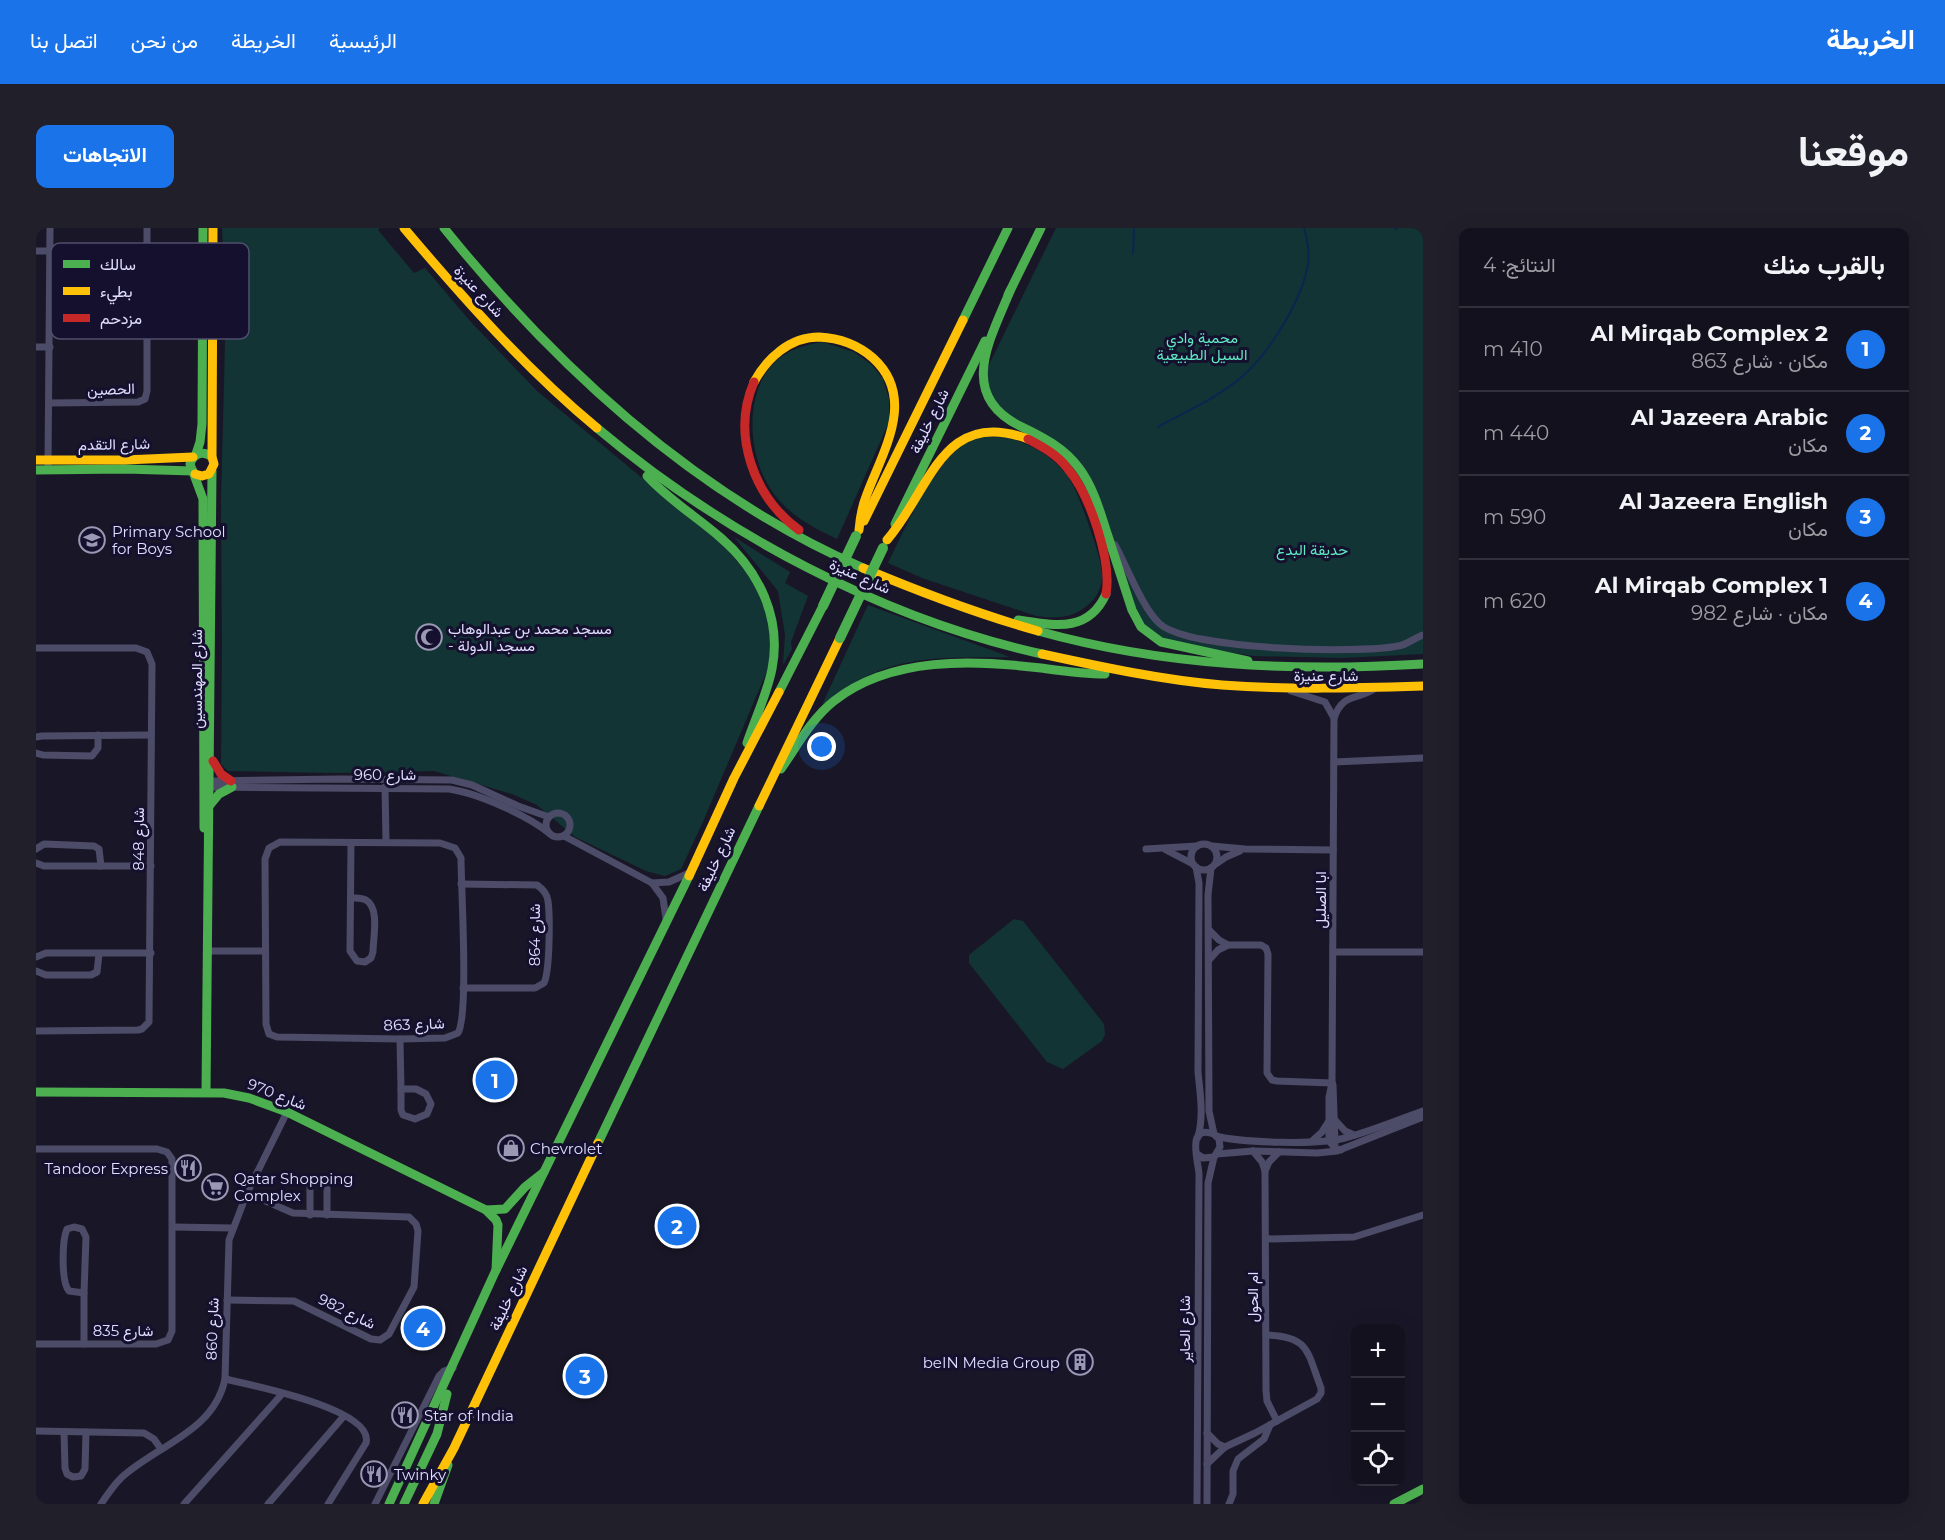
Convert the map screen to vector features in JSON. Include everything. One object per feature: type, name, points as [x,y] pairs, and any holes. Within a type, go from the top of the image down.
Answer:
[{"type":"main road","points":[[203,228],[203,243]]},
{"type":"main road","points":[[213,228],[213,243]]},
{"type":"main road","name":"شارع عنيزة","points":[[404,228],[512,348],[585,417],[634,459],[686,496],[752,538],[848,589],[914,616],[975,637],[1045,656],[1121,672],[1191,683],[1289,690],[1423,686]]},
{"type":"main road","name":"شارع عنيزة","points":[[444,228],[530,328],[603,397],[663,448],[744,504],[826,550],[883,576],[981,614],[1040,632],[1122,650],[1209,663],[1265,667],[1342,669],[1423,664]]},
{"type":"main road","name":"شارع خليفة","points":[[389,1504],[496,1270],[666,925],[734,778],[823,606],[1008,228]]},
{"type":"main road","name":"شارع خليفة","points":[[423,1504],[454,1448],[764,794],[1041,228]]},
{"type":"main road","points":[[1010,291],[984,361],[983,375],[987,395],[994,408],[1004,418],[1045,438],[1077,464],[1094,493],[1134,616],[1150,636],[1175,646],[1248,660],[1265,667]]},
{"type":"main road","points":[[826,550],[785,519],[766,498],[754,475],[746,440],[748,399],[755,379],[774,354],[796,341],[834,338],[855,344],[869,352],[881,364],[892,388],[895,415],[891,434],[862,509],[858,533]]},
{"type":"main road","points":[[202,339],[202,424],[200,441],[190,464],[194,472],[202,476],[212,471],[214,464],[212,457],[213,339]]},
{"type":"main road","points":[[885,544],[906,518],[942,458],[968,435],[983,431],[1006,433],[1027,439],[1051,453],[1076,478],[1089,505],[1107,562],[1108,591],[1092,614],[1073,624],[1051,624],[981,614]]},
{"type":"main road","points":[[194,456],[203,452],[212,457]]},
{"type":"main road","name":"شارع التقدم","points":[[36,470],[48,465],[194,456]]},
{"type":"main road","points":[[634,459],[660,489],[740,557],[759,583],[769,603],[775,639],[772,670],[734,778]]},
{"type":"main road","name":"شارع التقدم","points":[[36,460],[48,465],[194,472]]},
{"type":"main road","name":"شارع المهندسين","points":[[207,887],[209,882],[210,805],[208,785],[211,753],[212,471]]},
{"type":"main road","name":"شارع المهندسين","points":[[194,472],[204,506],[208,785],[205,879],[207,887],[206,1092]]},
{"type":"main road","points":[[764,794],[825,710],[851,689],[877,678],[913,668],[961,664],[1020,666],[1087,674],[1121,672]]},
{"type":"main road","points":[[210,805],[231,784],[217,770],[211,753]]},
{"type":"main road","name":"شارع 970","points":[[36,1092],[237,1094],[287,1112],[486,1209]]},
{"type":"main road","points":[[486,1209],[505,1209],[525,1187],[544,1172]]},
{"type":"main road","points":[[498,1234],[513,1201]]},
{"type":"main road","points":[[486,1209],[496,1220],[498,1234],[496,1270]]},
{"type":"main road","points":[[404,1504],[437,1434],[453,1368]]},
{"type":"main road","points":[[434,1504],[454,1448]]},
{"type":"main road","points":[[1396,1504],[1423,1489]]},
{"type":"street","points":[[48,465],[50,228]]},
{"type":"street","points":[[36,251],[50,251]]},
{"type":"street","name":"الحصين","points":[[49,403],[138,402],[144,399],[147,391],[147,339]]},
{"type":"street","points":[[36,347],[50,347]]},
{"type":"street","name":"شارع عنيزة","points":[[1106,531],[1151,614],[1161,625],[1176,633],[1254,646],[1320,650],[1396,646],[1423,635]]},
{"type":"street","name":"شارع 848","points":[[36,648],[136,648],[147,652],[152,664],[149,1022],[142,1029],[36,1030]]},
{"type":"street","points":[[1334,718],[1345,700],[1364,695],[1374,689]]},
{"type":"street","points":[[1289,690],[1325,702],[1334,718]]},
{"type":"street","name":"ابا الصليل","points":[[1331,1145],[1332,1121],[1329,1097],[1332,1083],[1334,718]]},
{"type":"street","points":[[36,753],[92,756],[98,748],[98,735]]},
{"type":"street","points":[[36,737],[151,735]]},
{"type":"street","points":[[1334,762],[1423,758]]},
{"type":"street","name":"شارع 960","points":[[208,785],[339,779],[452,780],[472,785],[549,817]]},
{"type":"street","name":"شارع 960","points":[[231,784],[442,788],[469,793],[534,823],[549,833]]},
{"type":"street","points":[[386,787],[386,842]]},
{"type":"street","points":[[564,836],[570,827],[566,816],[556,813],[549,817],[546,825],[549,833],[556,837],[564,836],[652,883],[663,898],[667,916],[666,925]]},
{"type":"street","name":"شارع 863","points":[[280,842],[386,842],[440,843],[452,845],[459,852],[463,988],[460,1028],[454,1036],[445,1038],[272,1036],[266,1024],[265,859],[269,848],[280,842]]},
{"type":"street","points":[[351,843],[350,951],[357,961],[365,962],[371,958],[373,952],[374,914],[365,900],[351,898]]},
{"type":"street","points":[[36,849],[44,844],[90,845],[99,849],[101,866]]},
{"type":"street","points":[[1146,849],[1204,844],[1245,849],[1333,850]]},
{"type":"street","points":[[1197,846],[1191,854],[1199,883],[1198,1072],[1201,1125],[1194,1146],[1197,1154],[1203,1158],[1253,1151],[1280,1151],[1331,1145],[1423,1111]]},
{"type":"street","points":[[1212,846],[1217,853],[1208,895],[1209,1111],[1220,1147],[1216,1155]]},
{"type":"street","points":[[1163,849],[1203,870],[1245,849]]},
{"type":"street","points":[[36,862],[44,866],[151,866]]},
{"type":"street","points":[[652,883],[677,879],[692,871]]},
{"type":"street","name":"شارع 864","points":[[461,884],[537,885],[543,889],[548,902],[548,971],[544,983],[535,987],[463,988]]},
{"type":"street","points":[[1208,929],[1215,937],[1228,945]]},
{"type":"street","points":[[1208,961],[1218,950],[1228,945],[1261,945],[1266,948],[1269,954],[1266,1068],[1269,1077],[1277,1082],[1332,1083]]},
{"type":"street","points":[[207,951],[265,951]]},
{"type":"street","points":[[1333,952],[1423,952]]},
{"type":"street","points":[[36,957],[46,953],[151,953]]},
{"type":"street","points":[[36,971],[46,975],[91,975],[97,972],[99,967],[99,954]]},
{"type":"street","points":[[400,1039],[400,1089],[400,1110],[403,1115],[415,1119],[427,1114],[430,1104],[426,1094],[416,1089],[400,1089]]},
{"type":"street","name":"شارع 860","points":[[101,1504],[119,1480],[193,1429],[204,1420],[219,1399],[225,1379],[227,1252],[232,1228],[287,1112]]},
{"type":"street","points":[[1198,1137],[1206,1132],[1244,1141],[1312,1141],[1331,1145],[1341,1150],[1366,1138],[1423,1118]]},
{"type":"street","points":[[1312,1141],[1332,1121],[1354,1135]]},
{"type":"street","name":"شارع 835","points":[[36,1149],[157,1149],[167,1152],[172,1159],[173,1227],[172,1324],[171,1336],[168,1340],[156,1344],[36,1344]]},
{"type":"street","points":[[1253,1151],[1262,1162],[1265,1171]]},
{"type":"street","points":[[1265,1171],[1272,1158],[1280,1151]]},
{"type":"street","name":"شارع الحاير","points":[[1197,1154],[1199,1185],[1197,1504]]},
{"type":"street","name":"شارع الحاير","points":[[1207,1504],[1208,1183],[1216,1155]]},
{"type":"street","name":"ام الحول","points":[[1265,1171],[1266,1396],[1274,1423]]},
{"type":"street","points":[[310,1215],[310,1185],[315,1179],[320,1179],[327,1184],[327,1215]]},
{"type":"street","name":"شارع 982","points":[[227,1300],[294,1301],[371,1339],[380,1340],[387,1336],[414,1287],[418,1231],[416,1224],[409,1217],[293,1213],[247,1193]]},
{"type":"street","points":[[1266,1239],[1354,1237],[1423,1215]]},
{"type":"street","points":[[84,1293],[69,1291],[65,1286],[64,1238],[67,1229],[71,1227],[82,1229],[86,1237],[84,1344]]},
{"type":"street","points":[[173,1227],[232,1228]]},
{"type":"street","points":[[1207,1464],[1225,1447],[1317,1400],[1321,1393],[1305,1349],[1300,1342],[1290,1337],[1266,1335]]},
{"type":"street","name":"شارع خليفة","points":[[375,1504],[439,1376],[444,1371],[453,1368]]},
{"type":"street","points":[[225,1379],[313,1401],[363,1428],[367,1437],[366,1443],[328,1504]]},
{"type":"street","points":[[184,1504],[282,1394]]},
{"type":"street","points":[[268,1504],[344,1416]]},
{"type":"street","points":[[1228,1504],[1233,1494],[1233,1471],[1238,1459],[1264,1438],[1274,1423]]},
{"type":"street","points":[[36,1431],[144,1432],[154,1439],[161,1449]]},
{"type":"street","points":[[64,1432],[65,1468],[67,1474],[73,1477],[81,1476],[85,1469],[86,1432]]},
{"type":"street","points":[[1207,1433],[1218,1444],[1225,1447]]},
{"type":"green space","points":[[222,228],[380,228],[378,230],[414,273],[425,268],[470,321],[537,391],[722,544],[753,580],[769,621],[770,664],[681,869],[665,876],[646,871],[575,837],[537,805],[512,794],[434,771],[333,773],[228,771],[221,764],[221,501],[225,339],[249,339],[249,243],[223,243]]},
{"type":"green space","points":[[1056,228],[1423,228],[1423,654],[1342,658],[1254,656],[1170,643],[1153,633],[1141,622],[1101,503],[1027,426],[993,404],[985,373]]},
{"type":"green space","points":[[822,342],[854,352],[872,365],[883,379],[889,399],[889,422],[837,539],[802,520],[774,494],[765,480],[759,463],[752,427],[758,390],[765,375],[776,361],[786,353],[798,348]]},
{"type":"green space","points":[[1004,437],[1022,442],[1046,455],[1070,479],[1080,502],[1100,560],[1102,577],[1098,594],[1075,614],[1060,617],[1036,616],[922,578],[888,563],[924,492],[949,457],[962,445],[976,438]]},
{"type":"green space","points":[[734,537],[790,572],[785,583],[808,596],[791,642],[792,649],[783,665],[785,635],[778,591]]},
{"type":"green space","points":[[868,605],[1010,657],[949,658],[904,663],[863,678],[822,705]]},
{"type":"green space","points":[[1014,919],[1023,921],[1104,1024],[1105,1035],[1102,1041],[1063,1069],[1047,1062],[969,963],[969,955]]},
{"type":"waterway","points":[[1133,254],[1134,228]]},
{"type":"waterway","points":[[1158,427],[1224,390],[1244,375],[1265,352],[1284,324],[1305,278],[1309,255],[1304,228]]},
{"type":"traffic: fast","points":[[203,228],[203,243]]},
{"type":"traffic: fast","points":[[444,228],[534,330],[633,424],[687,466],[743,504],[801,538],[863,568]]},
{"type":"traffic: fast","points":[[963,320],[1008,228]]},
{"type":"traffic: fast","points":[[1008,295],[1041,228]]},
{"type":"traffic: fast","points":[[1010,291],[994,328],[984,365],[984,383],[989,399],[1001,413],[1060,449],[1084,476],[1093,492],[1132,610],[1141,627],[1161,642],[1248,661]]},
{"type":"traffic: fast","points":[[196,454],[202,424],[202,339]]},
{"type":"traffic: fast","points":[[895,524],[985,341]]},
{"type":"traffic: fast","points":[[597,428],[697,503],[807,567],[864,595],[923,619],[982,639],[1042,654]]},
{"type":"traffic: fast","points":[[204,828],[203,499],[190,464],[199,454],[212,457]]},
{"type":"traffic: fast","points":[[36,470],[193,471]]},
{"type":"traffic: fast","points":[[206,1092],[212,471]]},
{"type":"traffic: fast","points":[[647,476],[664,493],[735,551],[746,565],[764,597],[774,632],[772,669],[747,743]]},
{"type":"traffic: fast","points":[[823,606],[856,536]]},
{"type":"traffic: fast","points":[[840,638],[883,548]]},
{"type":"traffic: fast","points":[[1018,620],[1056,625],[1079,621],[1090,616],[1106,594]]},
{"type":"traffic: fast","points":[[779,692],[823,606]]},
{"type":"traffic: fast","points":[[1038,631],[1133,652],[1229,664],[1326,667],[1423,664]]},
{"type":"traffic: fast","points":[[781,769],[805,733],[826,708],[857,686],[881,676],[907,669],[961,663],[1015,665],[1105,674]]},
{"type":"traffic: fast","points":[[210,805],[219,794],[232,787]]},
{"type":"traffic: fast","points":[[598,1143],[759,806]]},
{"type":"traffic: fast","points":[[389,1504],[496,1270],[689,876]]},
{"type":"traffic: fast","points":[[36,1092],[224,1093],[249,1098],[287,1112],[486,1210],[498,1225],[496,1270]]},
{"type":"traffic: fast","points":[[486,1210],[505,1209],[525,1187],[544,1172]]},
{"type":"traffic: fast","points":[[404,1504],[437,1434],[447,1394]]},
{"type":"traffic: fast","points":[[434,1504],[448,1465]]},
{"type":"traffic: fast","points":[[1394,1504],[1423,1489]]},
{"type":"traffic: slow","points":[[213,228],[213,243]]},
{"type":"traffic: slow","points":[[404,228],[449,281],[521,358],[597,428]]},
{"type":"traffic: slow","points":[[864,521],[963,320]]},
{"type":"traffic: slow","points":[[754,382],[780,350],[798,341],[819,337],[841,340],[854,345],[873,358],[886,374],[893,390],[895,407],[892,425],[888,443],[864,503],[859,530]]},
{"type":"traffic: slow","points":[[195,474],[202,476],[209,474],[214,464],[212,457],[213,339]]},
{"type":"traffic: slow","points":[[887,540],[928,477],[957,443],[976,434],[999,432],[1028,439]]},
{"type":"traffic: slow","points":[[36,460],[193,457]]},
{"type":"traffic: slow","points":[[863,568],[949,602],[1038,631]]},
{"type":"traffic: slow","points":[[759,806],[840,638]]},
{"type":"traffic: slow","points":[[1042,654],[1154,676],[1222,685],[1297,688],[1423,686]]},
{"type":"traffic: slow","points":[[689,876],[734,778],[779,692]]},
{"type":"traffic: slow","points":[[423,1504],[454,1448],[598,1143]]},
{"type":"traffic: jam","points":[[754,382],[747,402],[745,423],[746,443],[751,463],[759,483],[770,500],[799,530]]},
{"type":"traffic: jam","points":[[1028,439],[1045,448],[1060,460],[1076,480],[1084,495],[1098,529],[1106,564],[1106,594]]},
{"type":"traffic: jam","points":[[213,761],[221,774],[231,781]]},
{"type":"place","name":"Primary School for Boys","points":[[92,540]]},
{"type":"place","name":"مسجد محمد بن عبدالوهاب - مسجد الدولة","points":[[429,637]]},
{"type":"place","name":"Al Mirqab Complex 2","points":[[495,1080]]},
{"type":"place","name":"Chevrolet","points":[[511,1148]]},
{"type":"place","name":"Tandoor Express","points":[[188,1168]]},
{"type":"place","name":"Qatar Shopping Complex","points":[[215,1187]]},
{"type":"place","name":"Al Jazeera Arabic","points":[[677,1226]]},
{"type":"place","name":"Al Mirqab Complex 1","points":[[423,1328]]},
{"type":"place","name":"beIN Media Group","points":[[1080,1362]]},
{"type":"place","name":"Al Jazeera English","points":[[585,1376]]},
{"type":"place","name":"Star of India","points":[[405,1415]]},
{"type":"place","name":"Twinky","points":[[374,1474]]},
{"type":"park label","name":"محمية وادي السيل الطبيعية","points":[[1202,346]]},
{"type":"park label","name":"حديقة البدع","points":[[1312,549]]}]
